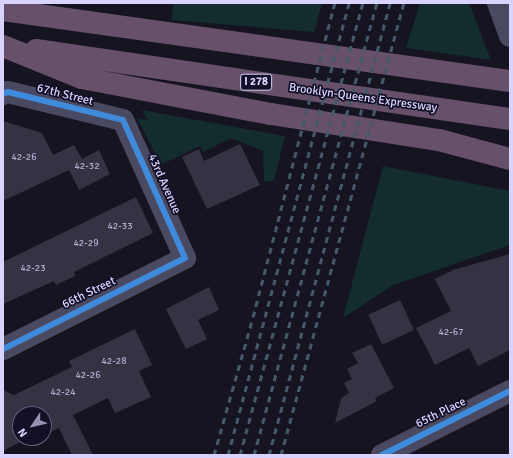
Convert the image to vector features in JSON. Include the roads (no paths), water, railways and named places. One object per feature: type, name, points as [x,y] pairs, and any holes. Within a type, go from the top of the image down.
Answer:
[{"type":"highway","points":[[3,10],[510,81]]},
{"type":"highway","points":[[3,45],[82,78],[271,114],[439,140],[510,159]]},
{"type":"highway","name":"Brooklyn-Queens Expressway","points":[[3,45],[510,119]]},
{"type":"street","points":[[498,3],[510,36]]},
{"type":"street","name":"67th Street","points":[[3,94],[8,92],[123,120]]},
{"type":"street","name":"43rd Avenue","points":[[123,120],[185,258]]},
{"type":"street","name":"66th Street","points":[[3,348],[185,258]]},
{"type":"street","name":"65th Place","points":[[382,455],[510,391]]},
{"type":"railway","points":[[214,455],[253,317],[335,3]]},
{"type":"railway","points":[[228,455],[349,3]]},
{"type":"railway","points":[[240,455],[363,3]]},
{"type":"railway","points":[[254,455],[377,3]]},
{"type":"railway","points":[[269,455],[390,3]]},
{"type":"railway","points":[[281,455],[404,3]]}]
